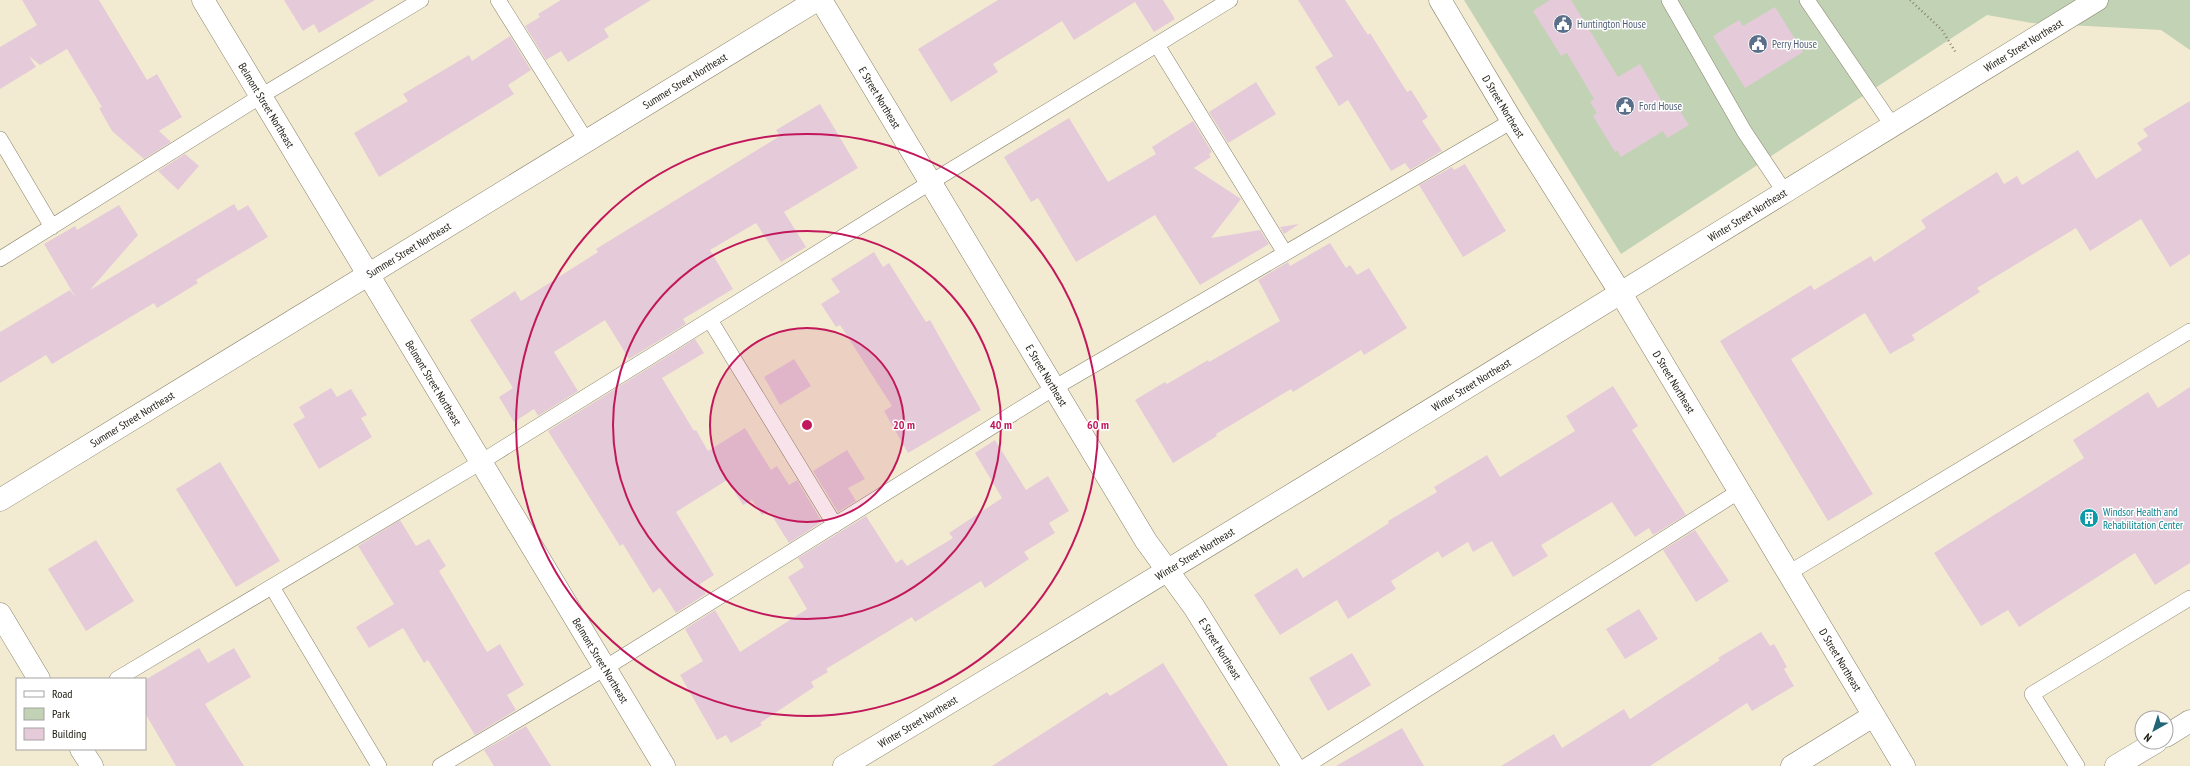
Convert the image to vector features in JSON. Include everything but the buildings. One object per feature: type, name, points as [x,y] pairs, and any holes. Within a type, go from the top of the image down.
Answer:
[{"type":"street","name":"Belmont Street Northeast","points":[[203,0],[664,766]]},
{"type":"street","name":"Summer Street Northeast","points":[[0,500],[588,142],[817,0]]},
{"type":"street","name":"E Street Northeast","points":[[821,0],[1146,541],[1194,607],[1293,766]]},
{"type":"street","name":"D Street Northeast","points":[[1440,0],[1512,121],[1620,292],[1787,574],[1904,766]]},
{"type":"street","name":"Winter Street Northeast","points":[[844,766],[1168,572],[1784,191],[2097,0]]},
{"type":"street","points":[[0,614],[38,678]]},
{"type":"street","points":[[1792,766],[1873,716]]},
{"type":"street","points":[[2174,731],[2190,721]]},
{"type":"street","points":[[82,750],[92,766]]},
{"type":"street","points":[[2116,766],[2143,750]]},
{"type":"lane","points":[[0,259],[261,96],[421,0]]},
{"type":"lane","points":[[498,0],[588,142]]},
{"type":"lane","points":[[120,678],[481,462],[931,182],[1230,0]]},
{"type":"lane","points":[[1669,0],[1744,131],[1784,191]]},
{"type":"lane","points":[[1807,0],[1892,125]]},
{"type":"lane","points":[[1157,44],[1285,253]]},
{"type":"lane","points":[[440,766],[605,668],[1054,388],[1512,121]]},
{"type":"lane","points":[[0,139],[52,227]]},
{"type":"lane","points":[[710,320],[835,524]]},
{"type":"lane","points":[[1787,574],[2190,331]]},
{"type":"lane","points":[[1306,766],[1738,492]]},
{"type":"lane","points":[[272,587],[379,766]]},
{"type":"lane","points":[[2077,766],[2032,694],[2190,598]]},
{"type":"path","points":[[1910,0],[1942,30],[1971,77]]},
{"type":"green space","points":[[1464,0],[2190,0],[2190,50],[2161,30],[2032,23],[1987,15],[1621,254]]},
{"type":"place","name":"Huntington House","points":[[1563,24]]},
{"type":"place","name":"Perry House","points":[[1758,44]]},
{"type":"place","name":"Ford House","points":[[1625,106]]},
{"type":"place","name":"Windsor Health and Rehabilitation Center","points":[[2089,518]]}]
